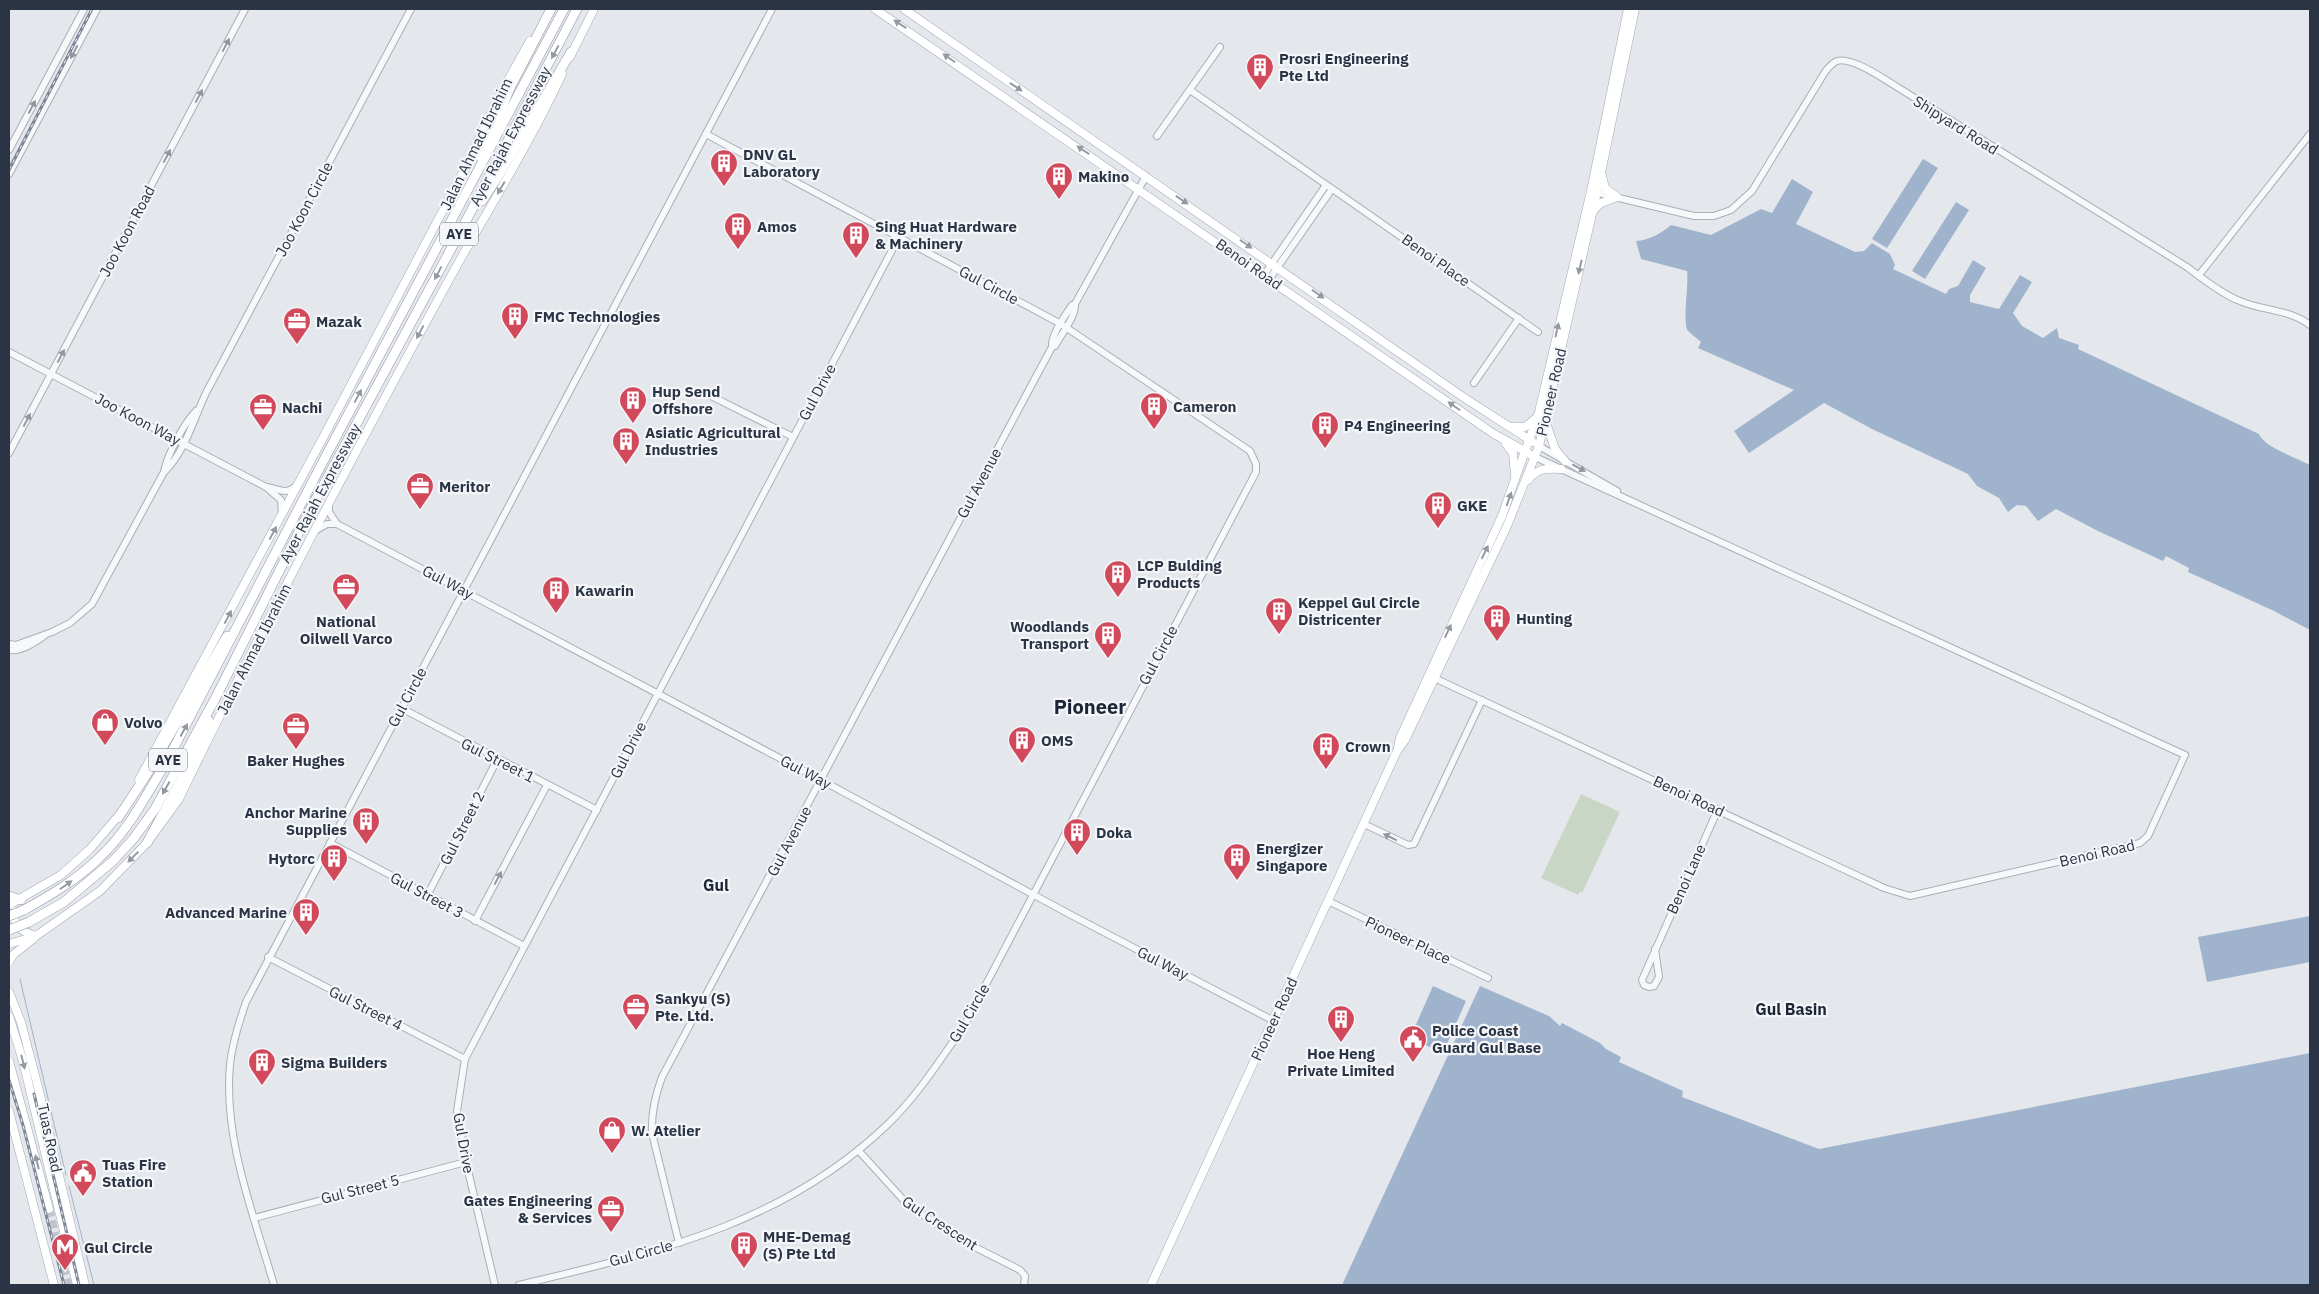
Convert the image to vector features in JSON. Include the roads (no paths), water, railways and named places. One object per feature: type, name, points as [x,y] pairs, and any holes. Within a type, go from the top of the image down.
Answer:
[{"type":"highway","points":[[476,175],[484,146],[506,96],[550,9]]},
{"type":"highway","name":"Ayer Rajah Expressway","points":[[9,916],[24,910],[65,886],[101,856],[118,838],[168,759],[564,9]]},
{"type":"highway","name":"Ayer Rajah Expressway","points":[[9,930],[29,922],[64,902],[113,861],[134,838],[155,809],[215,700],[310,508],[458,236],[577,9]]},
{"type":"highway","points":[[458,236],[499,175],[572,52]]},
{"type":"highway","points":[[118,818],[147,774],[266,572]]},
{"type":"highway","points":[[147,844],[180,782],[208,723],[215,700]]},
{"type":"highway","points":[[9,896],[21,900]]},
{"type":"main road","name":"Jalan Ahmad Ibrahim","points":[[9,905],[21,900],[60,874],[81,857],[118,818],[299,484],[459,180],[503,89],[550,9]]},
{"type":"main road","name":"Jalan Ahmad Ibrahim","points":[[9,944],[36,936],[100,891],[147,844],[179,799],[329,501],[444,289],[537,124],[594,9]]},
{"type":"main road","name":"Benoi Road","points":[[876,9],[1494,434],[1535,457]]},
{"type":"main road","name":"Benoi Road","points":[[904,9],[1539,446]]},
{"type":"main road","name":"Pioneer Road","points":[[1432,677],[1502,516],[1539,412],[1594,192],[1628,9]]},
{"type":"main road","name":"Pioneer Road","points":[[1586,226],[1593,211],[1594,192],[1602,171],[1635,9]]},
{"type":"main road","points":[[1602,171],[1605,188],[1617,197]]},
{"type":"main road","points":[[1593,211],[1601,203],[1617,197]]},
{"type":"main road","name":"Pioneer Road","points":[[1151,1285],[1397,752],[1400,738],[1432,677],[1524,486],[1539,446],[1582,243]]},
{"type":"main road","points":[[1508,426],[1525,427],[1534,420],[1539,412]]},
{"type":"main road","points":[[1545,420],[1555,449],[1565,461]]},
{"type":"main road","points":[[1494,434],[1511,448],[1514,459],[1515,482]]},
{"type":"main road","points":[[1524,486],[1533,474],[1540,470],[1547,468],[1561,470]]},
{"type":"main road","points":[[9,962],[13,956],[36,936],[25,932],[14,922],[13,918],[16,908],[21,900]]},
{"type":"main road","name":"Tuas Road","points":[[9,992],[21,1022],[38,1087],[85,1285]]},
{"type":"main road","name":"Tuas Road","points":[[9,1016],[23,1061],[77,1285]]},
{"type":"main road","name":"Tuas Road","points":[[9,1062],[49,1209]]},
{"type":"main road","name":"Tuas Road","points":[[9,1111],[54,1285]]},
{"type":"street","points":[[9,150],[84,9]]},
{"type":"street","points":[[9,174],[97,9]]},
{"type":"street","name":"Joo Koon Road","points":[[9,453],[245,9]]},
{"type":"street","name":"Joo Koon Circle","points":[[9,650],[18,650],[76,618],[98,596],[164,472],[170,466],[180,441],[195,420],[197,410],[411,9]]},
{"type":"street","name":"Gul Circle","points":[[274,1285],[254,1218],[231,1128],[230,1064],[238,1024],[246,1002],[268,957],[772,9]]},
{"type":"street","points":[[1157,136],[1220,47]]},
{"type":"street","name":"Shipyard Road","points":[[1594,192],[1694,216],[1714,216],[1732,210],[1752,191],[1825,72],[1838,61],[1847,60],[1902,90],[2199,275]]},
{"type":"street","name":"Benoi Place","points":[[1190,90],[1538,332]]},
{"type":"street","name":"Gul Circle","points":[[519,1285],[710,1234],[779,1203],[827,1174],[889,1123],[926,1081],[964,1026],[1256,472],[1256,464],[1250,451],[1063,326],[706,134]]},
{"type":"street","points":[[2310,134],[2199,275],[2238,301],[2287,313],[2310,325]]},
{"type":"street","name":"Gul Avenue","points":[[679,1243],[652,1133],[651,1120],[655,1098],[667,1067],[1052,347],[1051,343],[1063,326],[1072,305],[1075,304],[1146,176]]},
{"type":"street","points":[[1267,277],[1329,187]]},
{"type":"street","name":"Gul Drive","points":[[495,1285],[466,1162],[457,1111],[465,1059],[900,237]]},
{"type":"street","points":[[1474,383],[1519,318]]},
{"type":"street","name":"Joo Koon Way","points":[[9,352],[266,487],[281,500],[282,515]]},
{"type":"street","points":[[709,395],[793,437]]},
{"type":"street","name":"Benoi Road","points":[[1539,446],[1633,501]]},
{"type":"street","name":"Benoi Road","points":[[1432,677],[1884,888],[1910,896],[2142,842],[2148,836],[2185,755],[1535,457]]},
{"type":"street","name":"Joo Koon Way","points":[[266,487],[288,492],[299,484]]},
{"type":"street","points":[[329,501],[329,512],[337,524]]},
{"type":"street","points":[[313,532],[327,524],[337,524]]},
{"type":"street","name":"Gul Way","points":[[337,524],[821,780],[1033,895],[1274,1021]]},
{"type":"street","name":"Joo Koon Circle","points":[[9,644],[16,645],[44,635]]},
{"type":"street","points":[[1364,824],[1408,846],[1415,842],[1482,700]]},
{"type":"street","name":"Gul Street 1","points":[[401,708],[497,760],[597,810]]},
{"type":"street","name":"Gul Street 2","points":[[427,896],[497,760]]},
{"type":"street","points":[[475,922],[547,785]]},
{"type":"street","name":"Benoi Lane","points":[[1655,949],[1659,977],[1654,986],[1649,987],[1644,985],[1642,980],[1655,949],[1718,809]]},
{"type":"street","name":"Gul Street 3","points":[[330,843],[475,922],[524,946]]},
{"type":"street","name":"Pioneer Place","points":[[1328,901],[1488,978]]},
{"type":"street","name":"Gul Street 4","points":[[268,957],[465,1059]]},
{"type":"street","name":"Gul Crescent","points":[[858,1150],[908,1205],[959,1239],[1020,1270],[1025,1276],[1024,1285]]},
{"type":"street","name":"Gul Street 5","points":[[254,1218],[466,1162]]},
{"type":"water","points":[[1923,159],[1938,168],[1887,248],[1872,239]]},
{"type":"water","points":[[1792,179],[1813,192],[1796,224],[1855,252],[1864,251],[1872,243],[1890,254],[1895,265],[1893,269],[1946,294],[1949,289],[1958,286],[1973,260],[1986,268],[1970,295],[1970,302],[1999,309],[2020,275],[2032,282],[2013,313],[2022,326],[2043,338],[2057,328],[2059,338],[2079,345],[2078,349],[2259,434],[2262,439],[2274,448],[2310,465],[2310,630],[2272,610],[2188,572],[2189,568],[2166,556],[2163,561],[2056,509],[2038,521],[2026,506],[2017,505],[2008,512],[1999,498],[1977,486],[1968,474],[1872,429],[1824,403],[1749,453],[1734,431],[1794,390],[1698,348],[1701,342],[1686,327],[1687,271],[1641,259],[1636,241],[1655,236],[1671,225],[1711,235],[1761,209],[1772,213]]},
{"type":"water","points":[[1956,202],[1969,210],[1925,279],[1912,271]]},
{"type":"water","points":[[2310,916],[2310,962],[2207,982],[2198,937]]},
{"type":"water","points":[[1433,986],[1466,1001],[1443,1053],[1410,1038]]},
{"type":"water","points":[[1480,986],[1549,1016],[1560,1026],[1562,1023],[1600,1043],[1606,1049],[1621,1057],[1619,1062],[1683,1091],[1682,1097],[1819,1149],[2310,1053],[2310,1285],[1342,1285]]},
{"type":"waterway","points":[[20,979],[66,1175]]},
{"type":"waterway","points":[[69,1186],[94,1285]]},
{"type":"tunnel","points":[[49,1209],[68,1285]]},
{"type":"railway","points":[[9,170],[92,9]]},
{"type":"railway","points":[[9,1080],[23,1125],[64,1285]]},
{"type":"railway","points":[[34,1094],[79,1285]]},
{"type":"place","name":"Prosri Engineering Pte Ltd","points":[[1260,91]]},
{"type":"place","name":"DNV GL Laboratory","points":[[724,187]]},
{"type":"place","name":"Makino","points":[[1059,200]]},
{"type":"place","name":"Amos","points":[[738,250]]},
{"type":"place","name":"Sing Huat Hardware & Machinery","points":[[856,259]]},
{"type":"place","name":"FMC Technologies","points":[[515,340]]},
{"type":"place","name":"Mazak","points":[[297,345]]},
{"type":"place","name":"Hup Send Offshore","points":[[633,424]]},
{"type":"place","name":"Cameron","points":[[1154,430]]},
{"type":"place","name":"Nachi","points":[[263,431]]},
{"type":"place","name":"P4 Engineering","points":[[1325,449]]},
{"type":"place","name":"Asiatic Agricultural Industries","points":[[626,465]]},
{"type":"place","name":"Meritor","points":[[420,510]]},
{"type":"place","name":"GKE","points":[[1438,529]]},
{"type":"place","name":"LCP Bulding Products","points":[[1118,598]]},
{"type":"place","name":"National Oilwell Varco","points":[[346,611]]},
{"type":"place","name":"Kawarin","points":[[556,614]]},
{"type":"place","name":"Keppel Gul Circle Districenter","points":[[1279,635]]},
{"type":"place","name":"Hunting","points":[[1497,642]]},
{"type":"place","name":"Woodlands Transport","points":[[1108,659]]},
{"type":"place","name":"Volvo","points":[[105,746]]},
{"type":"place","name":"Baker Hughes","points":[[296,750]]},
{"type":"place","name":"OMS","points":[[1022,764]]},
{"type":"place","name":"Crown","points":[[1326,770]]},
{"type":"place","name":"Anchor Marine Supplies","points":[[366,845]]},
{"type":"place","name":"Doka","points":[[1077,856]]},
{"type":"place","name":"Energizer Singapore","points":[[1237,881]]},
{"type":"place","name":"Hytorc","points":[[334,882]]},
{"type":"place","name":"Advanced Marine","points":[[306,936]]},
{"type":"place","name":"Sankyu (S) Pte. Ltd.","points":[[636,1031]]},
{"type":"place","name":"Hoe Heng Private Limited","points":[[1341,1043]]},
{"type":"place","name":"Police Coast Guard Gul Base","points":[[1413,1063]]},
{"type":"place","name":"Sigma Builders","points":[[262,1086]]},
{"type":"place","name":"W. Atelier","points":[[612,1154]]},
{"type":"place","name":"Tuas Fire Station","points":[[83,1197]]},
{"type":"place","name":"Gates Engineering & Services","points":[[611,1233]]},
{"type":"place","name":"MHE-Demag (S) Pte Ltd","points":[[744,1269]]},
{"type":"place","name":"Gul Circle","points":[[65,1271]]},
{"type":"district","name":"Pioneer","points":[[1090,706]]},
{"type":"district","name":"Gul","points":[[716,885]]},
{"type":"district","name":"Gul Basin","points":[[1791,1009]]}]
